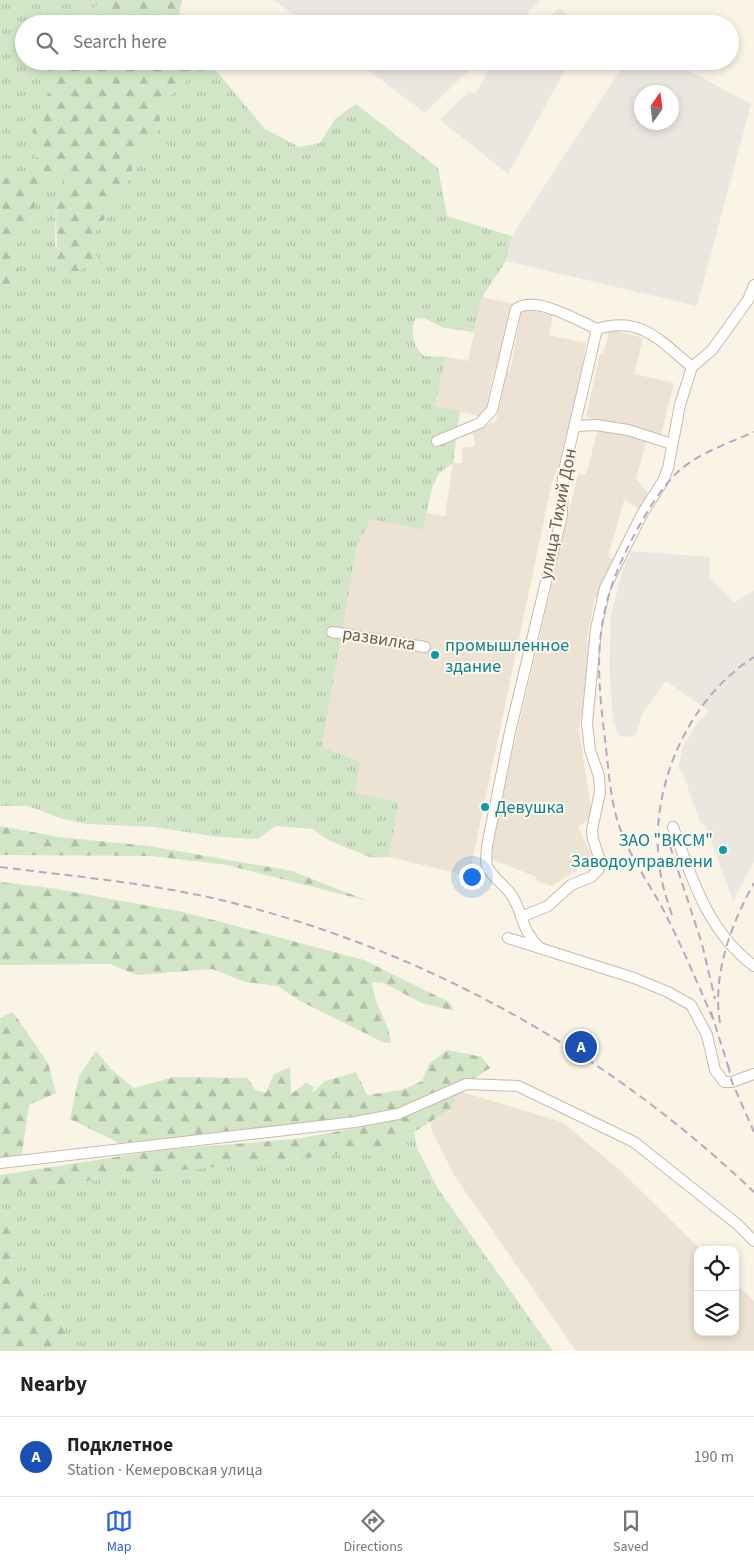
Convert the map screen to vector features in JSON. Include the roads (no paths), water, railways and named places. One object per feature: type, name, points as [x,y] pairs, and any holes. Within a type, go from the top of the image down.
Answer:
[{"type":"street","points":[[521,917],[548,906],[571,885],[591,877],[598,869],[600,862],[592,830],[600,792],[599,776],[590,750],[587,723],[596,629],[605,588],[642,514],[663,481],[680,405],[692,367],[712,350],[748,300],[754,285]]},
{"type":"street","points":[[437,440],[480,423],[492,410],[516,309],[522,305],[533,304],[548,308],[597,329],[614,323],[633,326],[649,333],[692,367]]},
{"type":"street","name":"улица Тихий Дон","points":[[540,948],[529,937],[518,907],[510,892],[493,875],[486,864],[487,846],[521,686],[562,515],[563,475],[576,426],[597,329]]},
{"type":"street","points":[[576,426],[596,425],[628,430],[672,444]]},
{"type":"street","name":"развилка","points":[[332,632],[425,646]]},
{"type":"street","points":[[674,827],[705,908],[728,944],[754,966]]},
{"type":"street","points":[[508,938],[634,978],[668,992],[692,1005],[704,1029],[715,1070],[724,1082],[732,1082],[754,1074]]},
{"type":"street","points":[[0,1163],[356,1122],[398,1114],[466,1084],[518,1086],[634,1142],[737,1224],[754,1241]]},
{"type":"railway","points":[[713,1019],[661,905],[627,846],[615,813],[601,708],[599,655],[601,630],[613,582],[638,528],[657,497],[674,476],[688,464],[716,448],[754,432]]},
{"type":"railway","points":[[672,915],[661,876],[658,834],[661,804],[668,775],[678,747],[693,720],[710,696],[731,675],[754,657]]},
{"type":"railway","points":[[670,846],[702,944],[715,999]]},
{"type":"railway","points":[[0,867],[119,882],[208,897],[309,925],[380,951],[448,981],[514,1015],[578,1053],[639,1096],[698,1142],[754,1192]]},
{"type":"railway","points":[[720,1023],[719,987],[725,950],[738,915],[754,883]]},
{"type":"railway","points":[[711,1012],[730,1072]]},
{"type":"railway","points":[[728,1065],[732,1082],[754,1132]]},
{"type":"place","name":"промышленное здание","points":[[435,655]]},
{"type":"place","name":"Девушка","points":[[485,807]]},
{"type":"place","name":"ЗАО \"ВКСМ\" Заводоуправлени","points":[[723,850]]},
{"type":"place","name":"Подклетное","points":[[581,1047]]}]
